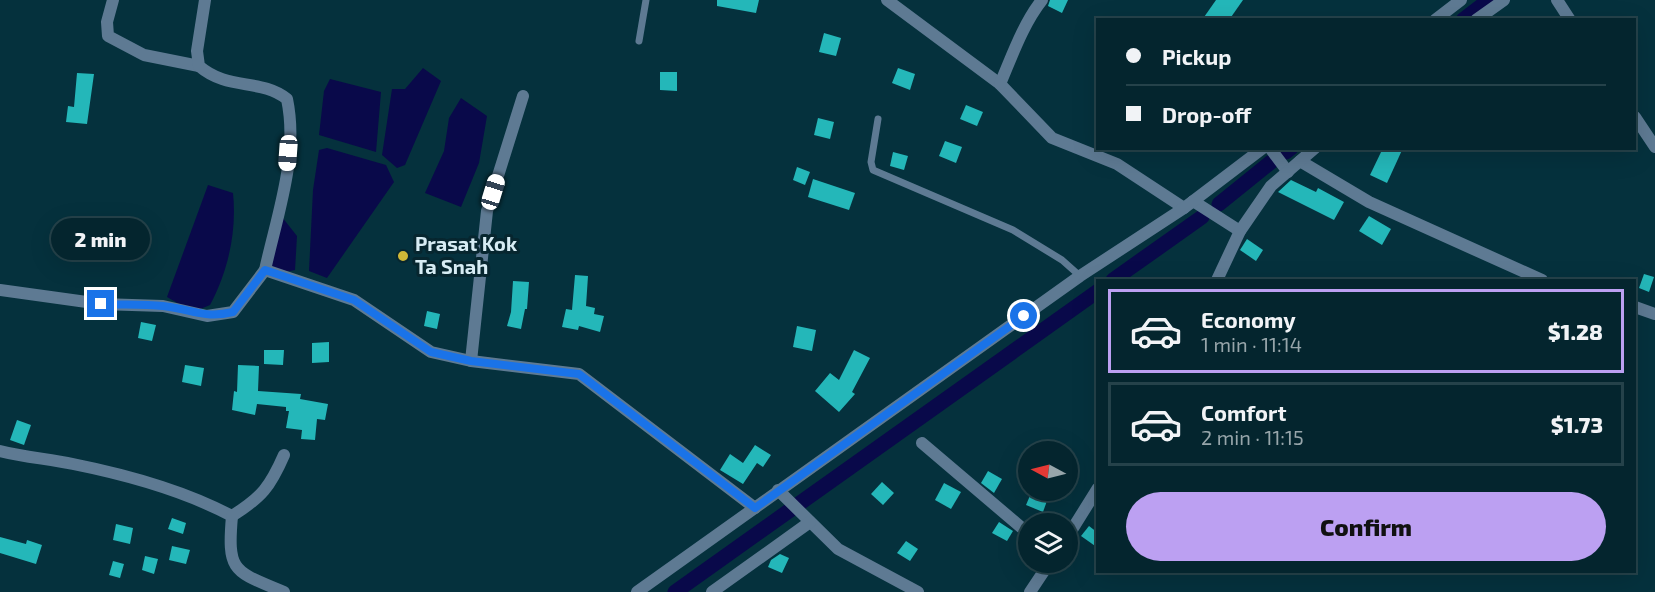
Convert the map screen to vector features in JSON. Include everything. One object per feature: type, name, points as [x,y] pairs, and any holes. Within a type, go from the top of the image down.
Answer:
[{"type":"street","points":[[0,290],[101,304],[163,306],[207,316],[233,312],[265,270],[286,189],[291,117],[287,99],[276,90],[212,77],[200,66],[144,55],[108,36],[107,22],[113,0]]},
{"type":"street","points":[[200,66],[198,51],[205,0]]},
{"type":"street","points":[[887,0],[1000,84],[1052,138],[1117,164],[1188,205],[1240,231]]},
{"type":"street","points":[[1000,84],[1013,52],[1042,0]]},
{"type":"street","points":[[1438,18],[1461,0]]},
{"type":"street","points":[[1479,18],[1504,0]]},
{"type":"street","points":[[1557,0],[1569,18]]},
{"type":"street","points":[[471,361],[488,211],[523,96]]},
{"type":"street","points":[[1636,118],[1655,147]]},
{"type":"street","points":[[637,592],[1080,276],[1188,205],[1260,150]]},
{"type":"street","points":[[1272,150],[1288,172]]},
{"type":"street","points":[[1216,279],[1240,231],[1271,186],[1313,150]]},
{"type":"street","points":[[1300,161],[1369,202],[1540,279]]},
{"type":"street","points":[[265,270],[354,300],[431,352],[471,361],[579,374],[755,508]]},
{"type":"street","points":[[1636,307],[1655,314]]},
{"type":"street","points":[[922,443],[1018,525]]},
{"type":"street","points":[[0,451],[74,464],[175,490],[232,516]]},
{"type":"street","points":[[232,516],[263,494],[274,477],[284,454]]},
{"type":"street","points":[[778,490],[838,549],[918,592]]},
{"type":"street","points":[[1078,520],[1096,491]]},
{"type":"street","points":[[232,516],[230,554],[232,563],[249,578],[284,592]]},
{"type":"street","points":[[712,592],[810,522]]},
{"type":"street","points":[[1030,592],[1043,573]]},
{"type":"lane","points":[[639,41],[646,0]]},
{"type":"lane","points":[[878,119],[873,170],[1013,230],[1062,260],[1080,276]]},
{"type":"shaded area","points":[[423,68],[441,81],[405,165],[397,168],[382,155],[392,89],[405,89]]},
{"type":"shaded area","points":[[330,79],[381,92],[376,152],[319,135],[324,91]]},
{"type":"shaded area","points":[[461,98],[487,116],[479,163],[461,207],[425,193],[444,151],[449,118]]},
{"type":"shaded area","points":[[327,148],[386,165],[394,182],[327,278],[309,271],[313,190],[319,150]]},
{"type":"shaded area","points":[[208,185],[233,193],[234,222],[230,251],[222,279],[210,305],[193,312],[167,297]]},
{"type":"shaded area","points":[[282,217],[297,236],[295,270],[280,273],[268,263]]},
{"type":"building","points":[[717,0],[759,0],[756,13],[717,6]]},
{"type":"building","points":[[1050,0],[1068,0],[1062,13],[1048,6]]},
{"type":"building","points":[[1216,0],[1243,0],[1230,18],[1203,18]]},
{"type":"building","points":[[824,33],[841,38],[836,56],[819,52]]},
{"type":"building","points":[[898,68],[915,74],[910,90],[892,83]]},
{"type":"building","points":[[660,72],[677,72],[677,91],[660,90]]},
{"type":"building","points":[[77,73],[94,74],[87,124],[66,122],[68,106],[74,107]]},
{"type":"building","points":[[966,105],[983,112],[977,126],[960,119]]},
{"type":"building","points":[[818,118],[834,122],[830,139],[814,135]]},
{"type":"building","points":[[945,141],[962,147],[956,163],[939,156]]},
{"type":"building","points":[[1382,150],[1402,150],[1387,183],[1370,175]]},
{"type":"building","points":[[893,152],[908,156],[904,170],[890,166]]},
{"type":"building","points":[[797,167],[810,172],[805,185],[793,180]]},
{"type":"building","points":[[813,179],[855,193],[849,210],[808,197]]},
{"type":"building","points":[[1291,180],[1316,192],[1318,188],[1344,202],[1334,220],[1278,192]]},
{"type":"building","points":[[1369,216],[1391,229],[1382,245],[1359,231]]},
{"type":"building","points":[[1247,239],[1263,250],[1256,261],[1240,250]]},
{"type":"building","points":[[1644,274],[1654,277],[1649,292],[1639,288]]},
{"type":"building","points":[[575,275],[588,276],[586,306],[595,308],[594,314],[604,316],[600,332],[579,326],[578,330],[562,327],[566,309],[572,310]]},
{"type":"building","points":[[513,281],[529,282],[527,309],[525,309],[521,329],[507,326],[511,312]]},
{"type":"building","points":[[427,311],[440,314],[437,329],[424,326]]},
{"type":"building","points":[[141,322],[156,325],[152,341],[138,338]]},
{"type":"building","points":[[797,326],[816,330],[812,351],[793,347]]},
{"type":"building","points":[[329,342],[329,362],[312,363],[312,343]]},
{"type":"building","points":[[264,350],[284,350],[283,365],[264,364]]},
{"type":"building","points":[[854,350],[870,358],[852,392],[855,394],[839,412],[815,391],[830,373],[839,380]]},
{"type":"building","points":[[185,365],[204,368],[201,386],[182,382]]},
{"type":"building","points":[[238,365],[259,366],[258,391],[301,394],[300,399],[328,404],[325,420],[317,419],[315,440],[301,439],[302,430],[286,428],[289,411],[286,411],[286,407],[257,404],[255,415],[232,410],[234,391],[237,392]]},
{"type":"building","points":[[17,420],[31,425],[24,445],[10,440]]},
{"type":"building","points":[[755,445],[771,455],[763,467],[757,463],[743,484],[720,470],[730,454],[743,463]]},
{"type":"building","points":[[988,471],[1002,479],[994,493],[981,483]]},
{"type":"building","points":[[882,482],[894,493],[883,505],[871,494]]},
{"type":"building","points":[[944,483],[961,492],[951,509],[935,500]]},
{"type":"building","points":[[1028,501],[1047,501],[1043,512],[1026,505]]},
{"type":"building","points":[[172,518],[186,523],[183,534],[168,529]]},
{"type":"building","points":[[999,522],[1013,531],[1007,541],[992,533]]},
{"type":"building","points":[[116,524],[133,528],[130,544],[113,540]]},
{"type":"building","points":[[1089,526],[1096,531],[1096,547],[1081,536]]},
{"type":"building","points":[[0,537],[26,544],[27,540],[42,545],[36,564],[0,553]]},
{"type":"building","points":[[906,541],[918,549],[910,561],[897,553]]},
{"type":"building","points":[[172,546],[190,550],[186,564],[169,560]]},
{"type":"building","points":[[780,554],[789,558],[782,573],[768,567],[771,560]]},
{"type":"building","points":[[145,556],[158,559],[154,574],[142,570]]},
{"type":"building","points":[[113,561],[124,564],[120,578],[109,575]]},
{"type":"waterway","points":[[1466,18],[1489,0]]},
{"type":"waterway","points":[[1219,204],[1271,162]]},
{"type":"waterway","points":[[1114,279],[1202,217]]},
{"type":"waterway","points":[[675,592],[1096,292]]},
{"type":"place","name":"Prasat Kok Ta Snah","points":[[403,256]]},
{"type":"route","points":[[101,304],[163,306],[207,316],[220,315],[233,312],[265,270],[354,300],[431,352],[471,361],[579,374],[755,508],[1024,316]]}]
